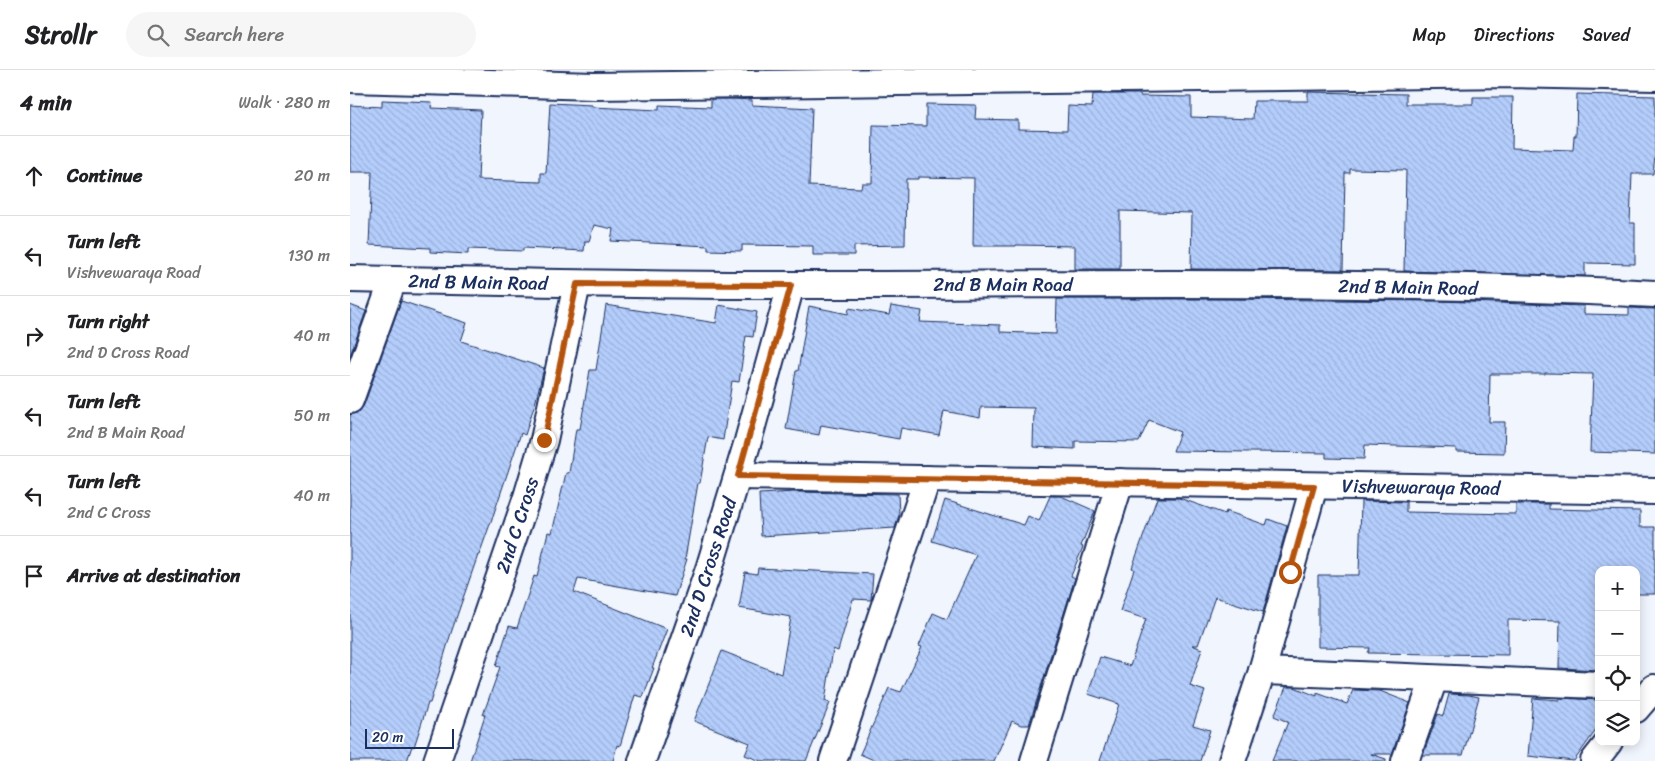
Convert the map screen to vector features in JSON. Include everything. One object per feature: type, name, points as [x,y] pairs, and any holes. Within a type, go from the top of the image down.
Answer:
[{"type":"street","points":[[350,79],[477,76],[594,86],[1510,74],[1655,77]]},
{"type":"street","name":"2nd B Main Road","points":[[350,279],[577,284],[1184,283],[1555,289],[1655,294]]},
{"type":"street","points":[[350,400],[393,280]]},
{"type":"street","name":"2nd C Cross","points":[[437,761],[542,450],[577,284]]},
{"type":"street","name":"2nd D Cross Road","points":[[642,761],[709,569],[738,476],[791,285]]},
{"type":"street","name":"Vishvewaraya Road","points":[[738,476],[1655,491]]},
{"type":"street","points":[[833,761],[927,479]]},
{"type":"street","points":[[1034,761],[1120,482]]},
{"type":"street","points":[[1232,761],[1262,671],[1314,486]]},
{"type":"street","points":[[1262,671],[1595,685]]},
{"type":"street","points":[[1405,761],[1434,679]]},
{"type":"street","points":[[1640,702],[1648,687]]},
{"type":"street","points":[[1594,761],[1606,746]]},
{"type":"building","points":[[1308,92],[1406,94],[1406,104],[1473,104],[1473,97],[1513,97],[1512,148],[1573,150],[1574,136],[1576,136],[1577,94],[1655,96],[1655,156],[1653,174],[1632,174],[1630,223],[1635,223],[1635,264],[1585,263],[1585,276],[1404,271],[1406,170],[1350,169],[1350,173],[1345,173],[1343,270],[1191,269],[1192,213],[1120,211],[1120,269],[1075,269],[1075,246],[973,246],[974,178],[918,177],[918,179],[906,179],[905,245],[854,246],[854,255],[813,255],[813,246],[742,245],[742,251],[708,250],[708,246],[611,241],[613,229],[594,225],[589,241],[585,241],[584,251],[523,248],[523,251],[468,249],[468,254],[430,252],[430,248],[369,245],[372,172],[350,172],[350,105],[382,107],[382,100],[432,102],[431,108],[481,110],[478,180],[541,182],[541,173],[546,173],[550,103],[659,110],[659,105],[711,107],[711,99],[734,99],[752,100],[752,105],[812,108],[809,186],[861,188],[862,183],[872,183],[873,125],[926,126],[926,104],[976,105],[975,119],[1018,120],[1018,129],[1067,130],[1068,106],[1092,107],[1093,94],[1191,97],[1191,117],[1253,119],[1254,101],[1308,101]]},
{"type":"building","points":[[1057,299],[1438,301],[1584,306],[1584,314],[1629,315],[1629,308],[1655,309],[1655,454],[1590,452],[1593,374],[1490,374],[1489,422],[1505,422],[1504,453],[1456,452],[1456,448],[1365,445],[1364,459],[1326,458],[1326,453],[1173,451],[1180,432],[1149,420],[1139,442],[1075,441],[1075,449],[1033,447],[1034,408],[981,407],[980,418],[944,411],[939,435],[901,428],[899,439],[821,425],[819,435],[786,429],[809,306],[848,314],[849,308],[889,315],[891,306],[922,311],[920,322],[1000,325],[1000,332],[1056,334]]},
{"type":"building","points":[[401,301],[467,323],[461,341],[544,368],[525,435],[521,433],[451,633],[430,703],[428,703],[414,747],[412,746],[407,761],[350,761],[350,415],[359,412],[364,405]]},
{"type":"building","points":[[350,305],[366,311],[350,356]]},
{"type":"building","points":[[606,305],[716,323],[719,305],[757,312],[753,337],[746,336],[739,382],[732,381],[723,440],[708,437],[700,483],[698,483],[685,559],[687,559],[675,596],[578,579],[574,592],[667,629],[643,697],[635,695],[620,746],[617,745],[613,761],[470,761],[485,715],[483,715],[500,667],[496,666],[509,626],[517,628],[534,576],[537,577],[548,532],[552,533],[566,473],[569,473],[576,429],[580,429],[590,370],[596,370]]},
{"type":"building","points":[[795,492],[898,494],[899,515],[895,528],[761,536],[759,494]]},
{"type":"building","points":[[1050,496],[1061,496],[1095,511],[1071,576],[1075,578],[1029,725],[1021,725],[1012,721],[994,761],[876,761],[860,754],[889,688],[901,692],[922,647],[919,646],[933,613],[947,619],[976,555],[932,541],[945,500],[1024,525],[1028,516],[1039,521]]},
{"type":"building","points":[[1157,498],[1179,498],[1225,514],[1226,511],[1266,525],[1268,519],[1287,526],[1263,612],[1215,597],[1198,645],[1192,645],[1202,649],[1190,686],[1205,691],[1193,725],[1210,730],[1200,761],[1100,761],[1119,704],[1088,694],[1100,657],[1130,666],[1146,619],[1120,611],[1134,569],[1132,568]]},
{"type":"building","points":[[1361,501],[1406,502],[1406,512],[1516,514],[1516,504],[1549,504],[1549,509],[1640,511],[1640,527],[1655,527],[1655,594],[1640,594],[1640,566],[1595,566],[1595,670],[1559,668],[1560,621],[1508,620],[1508,655],[1368,653],[1370,648],[1318,647],[1318,575],[1359,575]]},
{"type":"building","points":[[758,568],[873,574],[871,600],[853,599],[838,651],[833,649],[825,701],[830,703],[806,761],[761,761],[745,755],[750,743],[694,721],[722,651],[781,674],[791,617],[739,608],[745,572],[757,574]]},
{"type":"building","points":[[1286,687],[1294,687],[1317,696],[1317,693],[1347,704],[1353,690],[1380,691],[1410,703],[1392,754],[1371,754],[1386,759],[1386,761],[1272,761],[1288,722],[1274,716]]},
{"type":"building","points":[[1449,694],[1479,697],[1463,755],[1423,755],[1438,714],[1443,716]]},
{"type":"building","points":[[1533,698],[1595,700],[1595,732],[1574,761],[1528,756]]},
{"type":"route","points":[[544,440],[577,284],[791,285],[738,476],[1314,486],[1290,572]]}]
